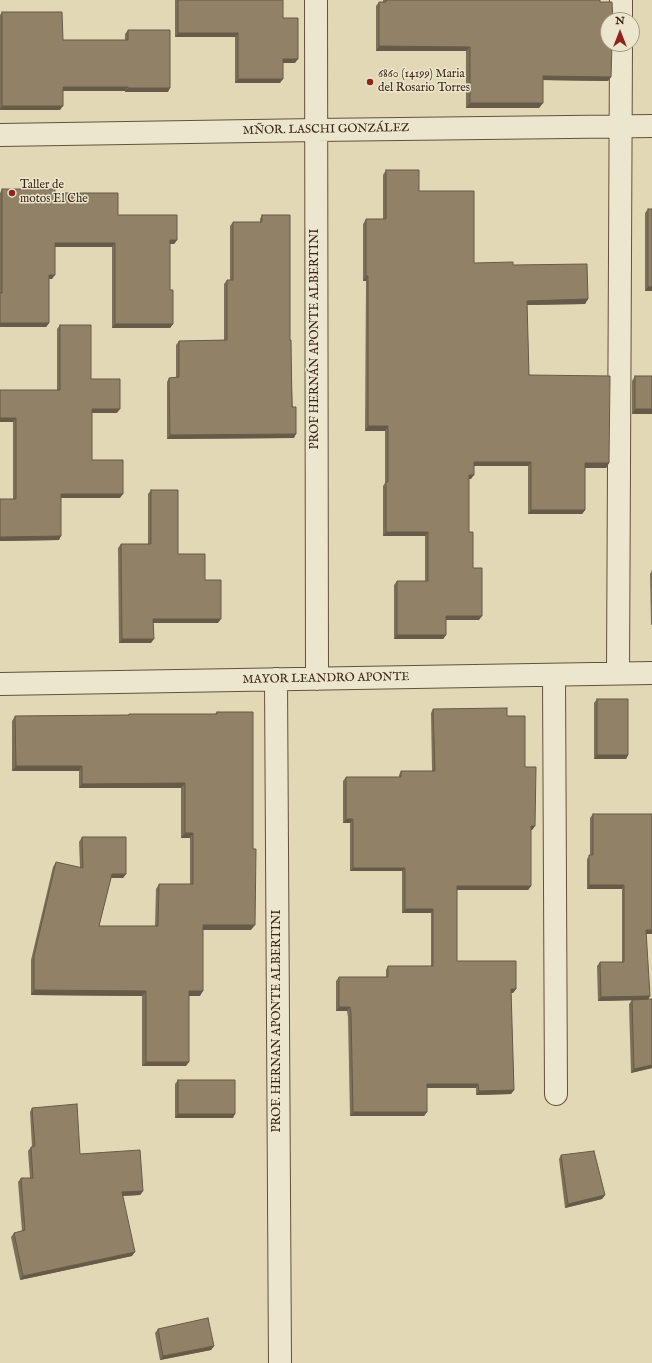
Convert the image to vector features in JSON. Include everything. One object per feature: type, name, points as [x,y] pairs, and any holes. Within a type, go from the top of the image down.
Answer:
[{"type":"street","name":"PROF HERNÁN APONTE ALBERTINI","points":[[316,0],[317,679]]},
{"type":"street","points":[[621,0],[621,12]]},
{"type":"street","points":[[618,674],[621,52]]},
{"type":"street","name":"MÑOR. LASCHI GONZÁLEZ","points":[[0,135],[652,126]]},
{"type":"street","name":"MAYOR LEANDRO APONTE","points":[[0,684],[652,673]]},
{"type":"street","points":[[554,675],[556,1094]]},
{"type":"street","name":"PROF. HERNAN APONTE ALBERTINI","points":[[276,679],[280,1363]]},
{"type":"building","points":[[178,0],[283,0],[283,18],[298,18],[298,59],[283,59],[283,79],[238,79],[238,33],[178,33]]},
{"type":"building","points":[[386,0],[600,0],[600,2],[612,2],[613,12],[600,12],[600,52],[612,52],[611,77],[543,76],[543,103],[470,103],[470,47],[379,46],[379,2],[386,2]]},
{"type":"building","points":[[2,12],[62,12],[63,40],[128,40],[128,30],[170,30],[170,88],[63,87],[63,106],[2,106]]},
{"type":"building","points":[[386,170],[419,170],[419,191],[474,191],[474,263],[513,262],[513,265],[587,264],[588,299],[527,301],[529,375],[610,376],[609,463],[585,463],[585,510],[531,510],[531,462],[474,462],[474,475],[469,475],[469,532],[473,532],[473,568],[482,568],[482,616],[446,616],[446,635],[397,635],[397,581],[428,581],[428,532],[386,532],[388,426],[368,426],[368,276],[366,276],[366,219],[386,219]]},
{"type":"building","points":[[2,189],[55,189],[55,193],[118,193],[118,215],[177,215],[177,240],[170,240],[170,290],[173,290],[173,324],[115,324],[115,243],[55,243],[55,275],[49,275],[49,323],[0,323],[0,293],[2,293]]},
{"type":"building","points":[[648,209],[652,209],[652,287],[648,287]]},
{"type":"building","points":[[262,215],[290,215],[290,340],[292,407],[296,407],[296,434],[170,435],[169,378],[179,377],[179,341],[227,340],[227,280],[233,280],[233,222],[262,222]]},
{"type":"building","points":[[60,325],[91,325],[91,379],[120,379],[120,409],[92,409],[92,460],[123,460],[123,494],[61,494],[61,536],[0,537],[0,499],[16,499],[16,418],[0,418],[0,390],[60,390]]},
{"type":"building","points":[[635,376],[652,376],[652,409],[635,409]]},
{"type":"building","points":[[151,490],[178,490],[178,554],[205,554],[205,580],[221,580],[221,619],[153,619],[154,639],[122,639],[121,544],[151,544]]},
{"type":"building","points":[[597,699],[628,699],[628,755],[597,755]]},
{"type":"building","points":[[507,708],[507,716],[525,716],[525,767],[536,767],[535,826],[531,826],[531,886],[457,886],[457,961],[516,961],[516,989],[511,989],[514,1090],[479,1091],[478,1084],[427,1084],[427,1112],[353,1112],[351,1013],[350,1007],[339,1007],[339,977],[388,977],[388,966],[433,966],[433,909],[405,909],[405,868],[353,868],[353,819],[346,819],[346,777],[401,777],[401,771],[435,771],[433,709]]},
{"type":"building","points":[[217,712],[253,712],[253,849],[256,849],[255,925],[203,925],[203,991],[189,991],[189,1062],[146,1062],[146,991],[34,990],[34,956],[56,862],[83,868],[82,837],[126,837],[126,874],[112,874],[99,926],[158,926],[159,884],[193,884],[193,833],[185,833],[185,783],[82,784],[82,766],[16,766],[15,716],[217,714]]},
{"type":"building","points":[[593,814],[652,814],[652,930],[646,930],[650,996],[601,997],[600,962],[624,962],[624,885],[589,885],[589,855],[593,855]]},
{"type":"building","points":[[652,999],[652,1065],[634,1069],[632,1000]]},
{"type":"building","points":[[178,1080],[235,1080],[235,1114],[178,1114]]},
{"type":"building","points":[[77,1104],[80,1154],[140,1150],[143,1191],[122,1192],[135,1252],[23,1276],[14,1233],[25,1230],[21,1178],[33,1178],[31,1147],[35,1146],[32,1108]]},
{"type":"building","points":[[594,1151],[605,1195],[568,1204],[561,1155]]},
{"type":"building","points":[[208,1318],[214,1346],[163,1356],[158,1329]]},
{"type":"place","name":"6860 (14199) Maria del Rosario Torres","points":[[370,82]]},
{"type":"place","name":"Taller de motos El Che","points":[[12,193]]}]
